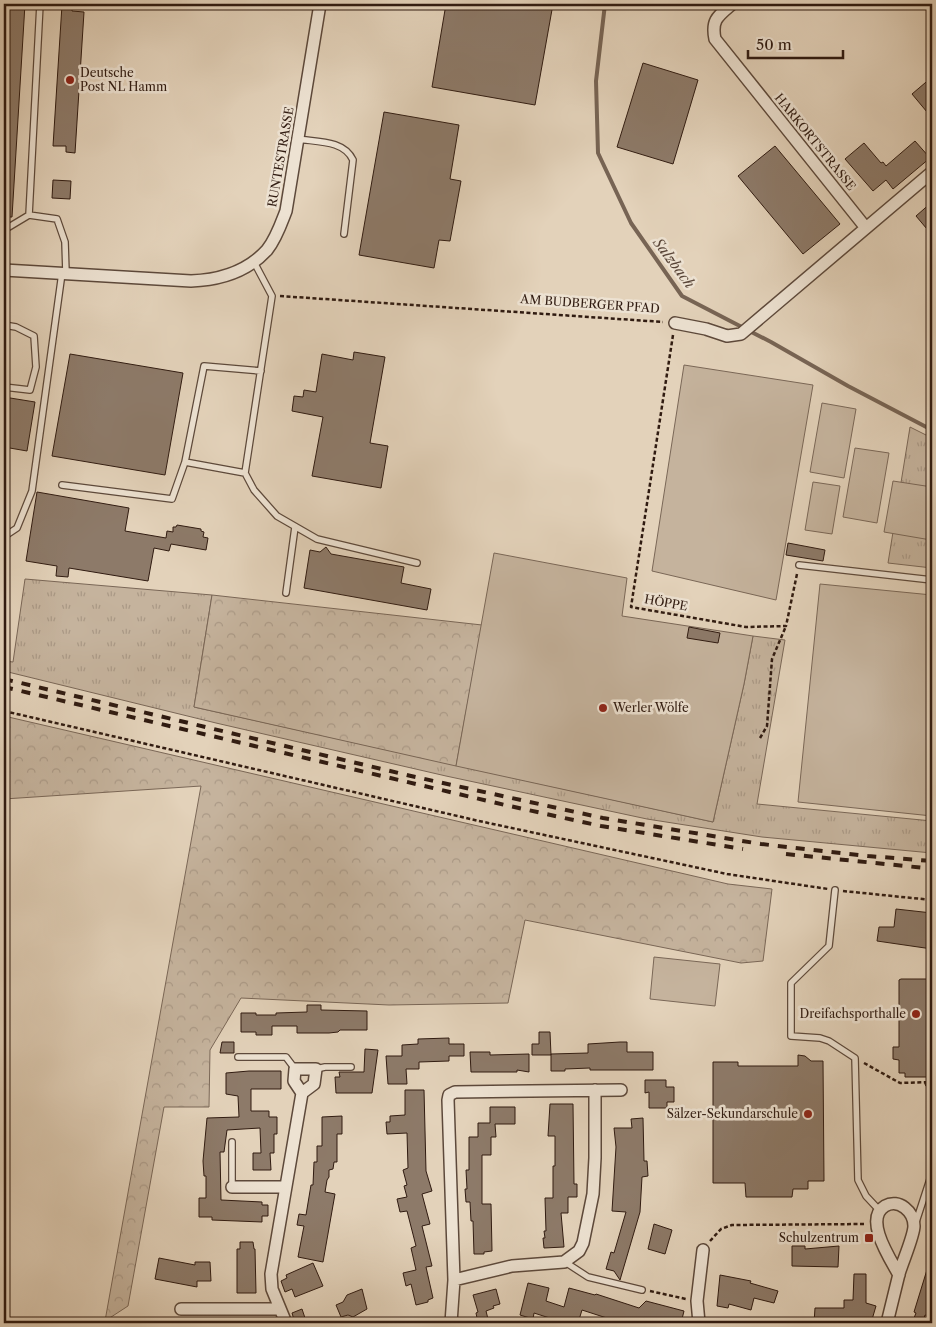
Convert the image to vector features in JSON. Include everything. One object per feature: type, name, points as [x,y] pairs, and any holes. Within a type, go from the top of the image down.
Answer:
[{"type":"street","name":"RUNTESTRASSE","points":[[4,270],[192,281],[211,280],[231,274],[254,262],[268,249],[279,230],[286,211],[320,4]]},
{"type":"street","name":"HARKORTSTRASSE","points":[[732,4],[717,16],[713,28],[715,39],[866,228]]},
{"type":"street","points":[[866,228],[932,172]]},
{"type":"street","name":"AM BUDBERGER PFAD","points":[[675,324],[706,329],[727,336],[741,334],[866,228]]},
{"type":"street","points":[[286,1323],[272,1288],[271,1274],[302,1093],[314,1084],[316,1069],[295,1069],[294,1082],[302,1093]]},
{"type":"street","points":[[454,1280],[512,1266],[564,1262],[579,1251],[583,1243],[593,1194],[595,1090]]},
{"type":"street","points":[[451,1323],[454,1280],[449,1095],[455,1092],[621,1090]]},
{"type":"street","points":[[232,1187],[285,1187]]},
{"type":"street","points":[[888,1323],[899,1275],[914,1227],[909,1210],[898,1204],[888,1204],[880,1211],[877,1232],[899,1275]]},
{"type":"street","points":[[699,1323],[697,1301],[703,1250]]},
{"type":"street","points":[[181,1309],[280,1309]]},
{"type":"lane","points":[[29,215],[40,4]]},
{"type":"lane","points":[[298,139],[344,147],[353,160],[344,234]]},
{"type":"lane","points":[[4,226],[9,227],[29,215],[57,219],[65,242],[64,273],[32,490],[17,528],[8,534],[4,534]]},
{"type":"lane","points":[[254,262],[272,296],[245,473],[254,490],[277,516],[316,539],[417,563]]},
{"type":"lane","points":[[4,325],[16,327],[34,336],[36,367],[30,390],[4,387]]},
{"type":"lane","points":[[62,485],[172,499],[185,462],[204,366],[261,371]]},
{"type":"lane","points":[[185,462],[245,473]]},
{"type":"lane","points":[[286,593],[295,527]]},
{"type":"lane","points":[[798,565],[932,580]]},
{"type":"lane","points":[[836,890],[829,946],[791,983],[791,1036],[820,1038],[829,1041],[854,1058],[858,1180],[866,1196],[880,1211]]},
{"type":"lane","points":[[238,1057],[286,1057],[295,1069]]},
{"type":"lane","points":[[316,1069],[351,1067]]},
{"type":"lane","points":[[232,1142],[232,1187]]},
{"type":"lane","points":[[914,1227],[932,1173]]},
{"type":"lane","points":[[564,1262],[588,1277],[642,1290]]},
{"type":"path","name":"AM BUDBERGER PFAD","points":[[272,296],[675,324]]},
{"type":"path","name":"HÖPPE","points":[[675,324],[631,607],[746,627],[786,626]]},
{"type":"path","points":[[760,738],[767,726],[772,659],[786,626],[798,565]]},
{"type":"path","points":[[4,711],[479,822],[726,874],[836,890],[932,900]]},
{"type":"path","points":[[854,1058],[900,1082],[932,1082]]},
{"type":"path","points":[[926,1082],[932,1099]]},
{"type":"path","points":[[703,1250],[721,1229],[732,1225],[877,1224]]},
{"type":"path","points":[[642,1290],[697,1301]]},
{"type":"green space","points":[[684,365],[813,385],[776,600],[652,571]]},
{"type":"green space","points":[[822,403],[856,409],[844,478],[810,472]]},
{"type":"green space","points":[[910,427],[932,438],[932,568],[888,563]]},
{"type":"green space","points":[[855,448],[889,453],[877,523],[843,517]]},
{"type":"green space","points":[[893,481],[932,487],[931,540],[884,532]]},
{"type":"green space","points":[[813,482],[840,486],[832,534],[805,530]]},
{"type":"green space","name":"Werler Wölfe","points":[[494,553],[627,578],[622,616],[753,636],[713,822],[456,766]]},
{"type":"green space","points":[[25,579],[212,595],[194,707],[713,822],[753,636],[785,640],[757,804],[932,821],[932,853],[762,837],[647,819],[446,776],[216,723],[4,671],[4,661],[13,662]]},
{"type":"green space","points":[[820,584],[932,595],[932,816],[798,802]]},
{"type":"green space","points":[[212,595],[482,625],[456,766],[194,707]]},
{"type":"green space","points":[[4,716],[728,884],[772,889],[763,961],[741,963],[525,920],[508,1003],[389,1005],[241,998],[210,1050],[209,1107],[164,1107],[128,1306],[105,1321],[201,786],[4,799]]},
{"type":"green space","points":[[654,957],[720,964],[715,1006],[650,999]]},
{"type":"building","points":[[4,4],[25,4],[12,217],[4,217]]},
{"type":"building","points":[[446,4],[553,4],[535,105],[432,87]]},
{"type":"building","name":"Deutsche Post NL Hamm","points":[[62,5],[72,6],[72,11],[84,12],[75,153],[66,152],[66,146],[53,146]]},
{"type":"building","points":[[643,63],[698,80],[673,164],[617,147]]},
{"type":"building","points":[[932,77],[932,118],[912,94]]},
{"type":"building","points":[[384,112],[459,125],[450,179],[461,181],[450,241],[439,240],[434,268],[359,255]]},
{"type":"building","points":[[915,141],[930,158],[893,189],[886,180],[873,191],[845,159],[864,143],[881,163],[883,162],[886,166]]},
{"type":"building","points":[[775,146],[840,224],[803,254],[738,176]]},
{"type":"building","points":[[53,180],[71,181],[70,199],[52,198]]},
{"type":"building","points":[[932,202],[932,235],[916,216]]},
{"type":"building","points":[[354,352],[385,357],[370,443],[388,446],[381,488],[312,476],[323,417],[292,411],[294,396],[303,397],[304,390],[316,392],[322,354],[353,360]]},
{"type":"building","points":[[70,354],[183,373],[165,475],[52,456]]},
{"type":"building","points":[[4,397],[35,402],[27,451],[4,447]]},
{"type":"building","points":[[37,492],[129,508],[125,531],[166,538],[167,531],[173,532],[173,527],[177,525],[201,529],[204,532],[203,537],[208,538],[206,550],[171,544],[169,551],[154,548],[148,581],[69,568],[68,577],[56,576],[57,566],[26,561]]},
{"type":"building","points":[[788,543],[825,550],[823,561],[786,555]]},
{"type":"building","points":[[326,547],[331,554],[404,567],[401,583],[431,589],[427,610],[304,588],[310,550],[320,552]]},
{"type":"building","points":[[689,627],[720,633],[718,643],[687,638]]},
{"type":"building","points":[[896,909],[932,913],[932,949],[877,941],[879,927],[894,927]]},
{"type":"building","name":"Dreifachsporthalle","points":[[932,979],[932,1077],[905,1077],[905,1073],[899,1073],[899,1060],[893,1059],[893,1047],[899,1047],[899,980]]},
{"type":"building","points":[[307,1005],[321,1005],[321,1010],[367,1011],[367,1030],[297,1033],[297,1026],[272,1026],[272,1035],[256,1035],[256,1032],[241,1032],[241,1013],[276,1015],[276,1013],[307,1012]]},
{"type":"building","points":[[539,1032],[550,1032],[551,1055],[532,1055],[532,1044],[539,1044]]},
{"type":"building","points":[[449,1038],[449,1044],[464,1044],[464,1056],[449,1056],[449,1061],[419,1062],[419,1069],[406,1069],[407,1084],[388,1084],[386,1056],[402,1056],[402,1045],[418,1044],[418,1039]]},
{"type":"building","points":[[222,1042],[234,1042],[234,1053],[220,1053]]},
{"type":"building","points":[[627,1042],[627,1052],[653,1052],[653,1070],[590,1070],[590,1068],[551,1071],[551,1054],[588,1053],[588,1044]]},
{"type":"building","points":[[365,1049],[378,1050],[372,1093],[336,1093],[335,1077],[340,1077],[339,1072],[364,1072]]},
{"type":"building","points":[[470,1052],[490,1052],[490,1055],[529,1054],[529,1072],[517,1070],[517,1072],[471,1072]]},
{"type":"building","points":[[798,1055],[805,1056],[811,1061],[823,1061],[824,1181],[808,1181],[808,1189],[793,1189],[792,1197],[746,1197],[745,1183],[713,1183],[713,1062],[738,1062],[738,1066],[798,1066]]},
{"type":"building","points":[[281,1071],[281,1089],[251,1089],[251,1111],[269,1111],[269,1117],[277,1117],[277,1134],[274,1134],[274,1153],[270,1153],[271,1170],[253,1170],[253,1153],[261,1153],[260,1128],[227,1130],[224,1152],[220,1152],[221,1200],[262,1202],[262,1205],[268,1205],[268,1216],[262,1216],[262,1222],[212,1220],[212,1217],[199,1217],[199,1198],[206,1198],[206,1176],[204,1176],[203,1161],[207,1118],[239,1117],[238,1096],[226,1094],[226,1073]]},
{"type":"building","points":[[645,1080],[666,1080],[666,1087],[674,1087],[674,1102],[667,1102],[667,1108],[649,1108],[649,1092],[645,1093]]},
{"type":"building","points":[[405,1090],[424,1090],[426,1171],[432,1191],[422,1194],[430,1224],[422,1226],[432,1266],[426,1267],[433,1298],[428,1300],[428,1302],[416,1305],[411,1284],[406,1286],[403,1273],[416,1270],[411,1248],[416,1246],[407,1211],[400,1212],[397,1199],[407,1197],[404,1186],[407,1185],[403,1170],[408,1168],[407,1133],[387,1134],[386,1122],[390,1122],[390,1116],[405,1115]]},
{"type":"building","points":[[550,1104],[573,1104],[574,1184],[577,1184],[577,1197],[568,1197],[568,1213],[561,1213],[564,1247],[544,1248],[543,1238],[545,1238],[544,1231],[546,1231],[545,1198],[553,1198],[553,1166],[555,1166],[555,1136],[548,1136]]},
{"type":"building","points":[[490,1107],[515,1107],[515,1124],[495,1124],[496,1137],[491,1137],[491,1155],[482,1155],[482,1204],[491,1204],[492,1251],[484,1252],[484,1254],[474,1254],[473,1221],[471,1221],[470,1202],[466,1202],[465,1189],[467,1189],[466,1170],[469,1170],[469,1137],[478,1137],[478,1123],[490,1123]]},
{"type":"building","points":[[342,1116],[342,1134],[337,1134],[337,1162],[334,1162],[333,1169],[329,1170],[325,1192],[335,1194],[323,1262],[298,1257],[304,1226],[297,1225],[299,1214],[306,1215],[311,1185],[313,1185],[314,1162],[317,1162],[317,1146],[322,1146],[322,1117]]},
{"type":"building","points":[[643,1118],[644,1161],[647,1161],[648,1176],[642,1177],[640,1212],[620,1280],[614,1271],[606,1269],[611,1252],[614,1253],[626,1212],[612,1211],[616,1147],[614,1128],[632,1128],[631,1119]]},
{"type":"building","points":[[654,1224],[672,1230],[665,1254],[648,1249]]},
{"type":"building","points":[[240,1242],[253,1242],[255,1249],[256,1293],[237,1293],[237,1249],[240,1249]]},
{"type":"building","points":[[792,1246],[805,1246],[805,1249],[839,1246],[838,1267],[792,1266]]},
{"type":"building","points":[[159,1258],[195,1265],[195,1262],[210,1262],[211,1281],[197,1281],[197,1287],[155,1279]]},
{"type":"building","points":[[930,1260],[932,1261],[932,1317],[925,1315],[923,1321],[914,1318],[916,1313],[914,1312]]},
{"type":"building","points":[[313,1263],[323,1286],[295,1297],[292,1289],[285,1292],[281,1281],[287,1278],[286,1275]]},
{"type":"building","points":[[854,1274],[866,1274],[866,1303],[876,1306],[871,1323],[853,1318],[853,1323],[814,1323],[815,1308],[844,1308],[844,1300],[853,1300]]},
{"type":"building","points":[[720,1275],[751,1281],[750,1283],[778,1291],[774,1303],[754,1298],[751,1310],[729,1304],[728,1308],[717,1306]]},
{"type":"building","points":[[528,1283],[549,1288],[546,1301],[564,1307],[569,1288],[596,1294],[639,1308],[646,1301],[684,1311],[681,1323],[615,1323],[616,1321],[582,1310],[578,1323],[562,1323],[534,1313],[533,1319],[520,1315]]},
{"type":"building","points":[[362,1289],[367,1309],[353,1317],[348,1315],[341,1317],[336,1305],[343,1302],[347,1295]]},
{"type":"building","points":[[496,1289],[500,1304],[486,1311],[489,1323],[478,1323],[476,1313],[478,1312],[473,1295]]},
{"type":"building","points":[[302,1309],[306,1321],[295,1323],[292,1313]]},
{"type":"waterway","name":"Salzbach","points":[[605,4],[596,81],[598,153],[631,223],[682,296],[771,342],[848,386],[932,430]]},
{"type":"railway","points":[[4,679],[411,776],[603,818],[761,844],[932,861]]},
{"type":"railway","points":[[4,687],[505,805],[601,826],[743,849]]},
{"type":"railway","points":[[786,854],[925,868]]},
{"type":"place","name":"Deutsche Post NL Hamm","points":[[70,80]]},
{"type":"place","name":"Werler Wölfe","points":[[603,708]]},
{"type":"place","name":"Dreifachsporthalle","points":[[916,1014]]},
{"type":"place","name":"Sälzer-Sekundarschule","points":[[808,1114]]},
{"type":"place","name":"Schulzentrum","points":[[869,1238]]}]
